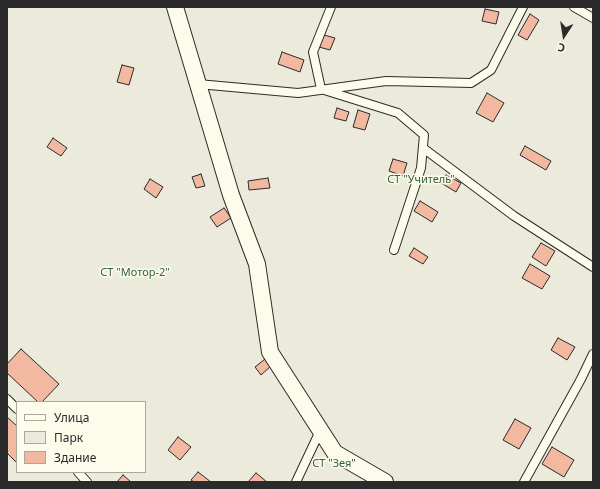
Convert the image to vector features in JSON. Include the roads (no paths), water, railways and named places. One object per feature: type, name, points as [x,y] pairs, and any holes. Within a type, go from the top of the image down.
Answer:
[{"type":"street","points":[[175,7],[231,195],[257,264],[270,352],[335,453],[385,482]]},
{"type":"lane","points":[[321,90],[313,52],[331,7]]},
{"type":"lane","points":[[198,84],[298,93],[386,81],[471,83],[491,70],[523,7]]},
{"type":"lane","points":[[574,7],[593,18]]},
{"type":"lane","points":[[321,90],[398,114],[424,135],[421,168],[394,250]]},
{"type":"lane","points":[[423,148],[514,216],[593,267]]},
{"type":"lane","points":[[524,482],[581,379],[593,354]]},
{"type":"lane","points":[[7,399],[16,408]]},
{"type":"lane","points":[[296,482],[320,431]]},
{"type":"lane","points":[[79,473],[87,482]]},
{"type":"park label","name":"СТ \"Учитель\"","points":[[421,180]]},
{"type":"park label","name":"СТ \"Мотор-2\"","points":[[135,273]]},
{"type":"park label","name":"СТ \"Зея\"","points":[[334,464]]}]
